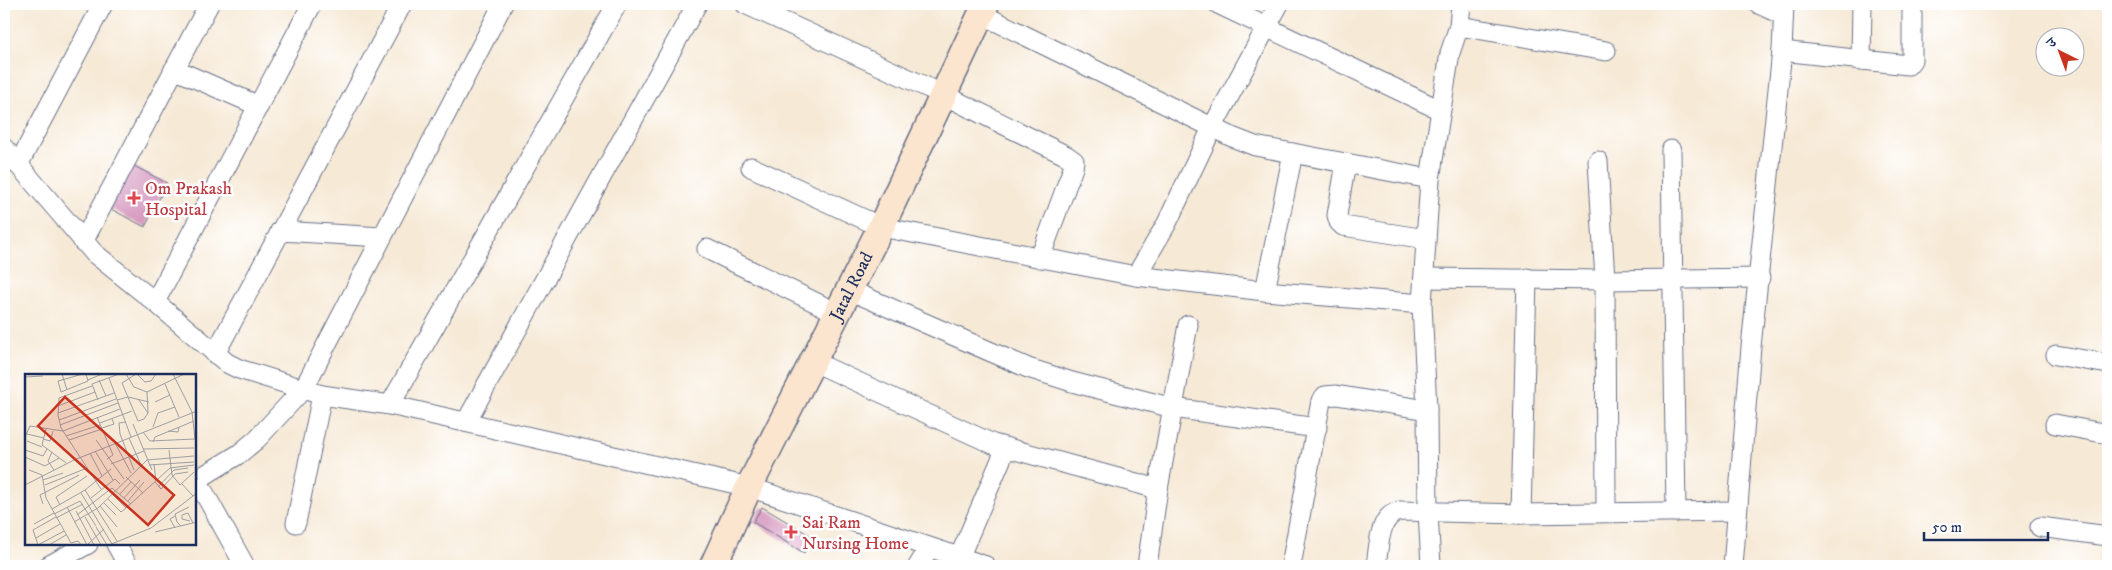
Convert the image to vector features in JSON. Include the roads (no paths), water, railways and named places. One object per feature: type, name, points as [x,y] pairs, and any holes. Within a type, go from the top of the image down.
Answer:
[{"type":"main road","name":"Jatal Road","points":[[713,566],[749,488],[881,227],[944,96],[983,9]]},
{"type":"street","points":[[18,165],[103,4]]},
{"type":"street","points":[[83,242],[209,4]]},
{"type":"street","points":[[155,302],[312,4]]},
{"type":"street","points":[[215,354],[402,4]]},
{"type":"street","points":[[244,566],[196,481],[239,454],[257,439],[304,388],[503,4]]},
{"type":"street","points":[[390,405],[617,4]]},
{"type":"street","points":[[466,422],[697,4]]},
{"type":"street","points":[[745,4],[944,96],[1074,161],[1070,178],[1040,258]]},
{"type":"street","points":[[1218,4],[1440,110]]},
{"type":"street","points":[[1136,276],[1167,223],[1212,128],[1279,4]]},
{"type":"street","points":[[1432,566],[1428,512],[1427,410],[1422,304],[1430,179],[1450,53],[1459,26],[1461,4]]},
{"type":"street","points":[[1732,566],[1751,347],[1760,278],[1782,51],[1784,9],[1759,4]]},
{"type":"street","points":[[1861,61],[1862,4]]},
{"type":"street","points":[[1782,51],[1906,66],[1911,63],[1912,4]]},
{"type":"street","points":[[983,9],[1212,128],[1255,146],[1430,179]]},
{"type":"street","points":[[1459,26],[1606,51]]},
{"type":"street","points":[[174,69],[259,106]]},
{"type":"street","points":[[4,148],[83,242],[106,265],[155,302],[227,363],[253,375],[304,388],[322,395],[390,405],[749,488],[986,566]]},
{"type":"street","points":[[1671,150],[1676,512]]},
{"type":"street","points":[[1265,291],[1293,153]]},
{"type":"street","points":[[1598,161],[1605,280],[1606,511]]},
{"type":"street","points":[[1346,163],[1337,215],[1338,222],[1343,226],[1426,239]]},
{"type":"street","points":[[751,167],[881,227],[1136,276],[1265,291],[1422,304]]},
{"type":"street","points":[[280,231],[382,237]]},
{"type":"street","points":[[707,249],[837,313]]},
{"type":"street","points":[[1424,278],[1605,280],[1760,278]]},
{"type":"street","points":[[1520,514],[1527,278]]},
{"type":"street","points":[[849,290],[1028,368],[1072,382],[1173,408],[1317,428]]},
{"type":"street","points":[[1147,566],[1158,489],[1188,325]]},
{"type":"street","points":[[2056,355],[2108,364]]},
{"type":"street","points":[[812,361],[954,427],[1006,448],[1158,489]]},
{"type":"street","points":[[1291,566],[1321,401],[1325,396],[1329,394],[1427,410]]},
{"type":"street","points":[[296,523],[322,395]]},
{"type":"street","points":[[2055,424],[2108,434]]},
{"type":"street","points":[[959,558],[1006,448]]},
{"type":"street","points":[[1376,566],[1383,527],[1389,516],[1400,511],[1520,514],[1736,510]]},
{"type":"street","points":[[2040,527],[2108,536]]},
{"type":"street","points":[[48,566],[86,545]]},
{"type":"street","points":[[117,545],[128,566]]},
{"type":"street","points":[[918,566],[929,548]]},
{"type":"place","name":"Om Prakash Hospital","points":[[134,198]]},
{"type":"place","name":"Sai Ram Nursing Home","points":[[791,532]]}]
